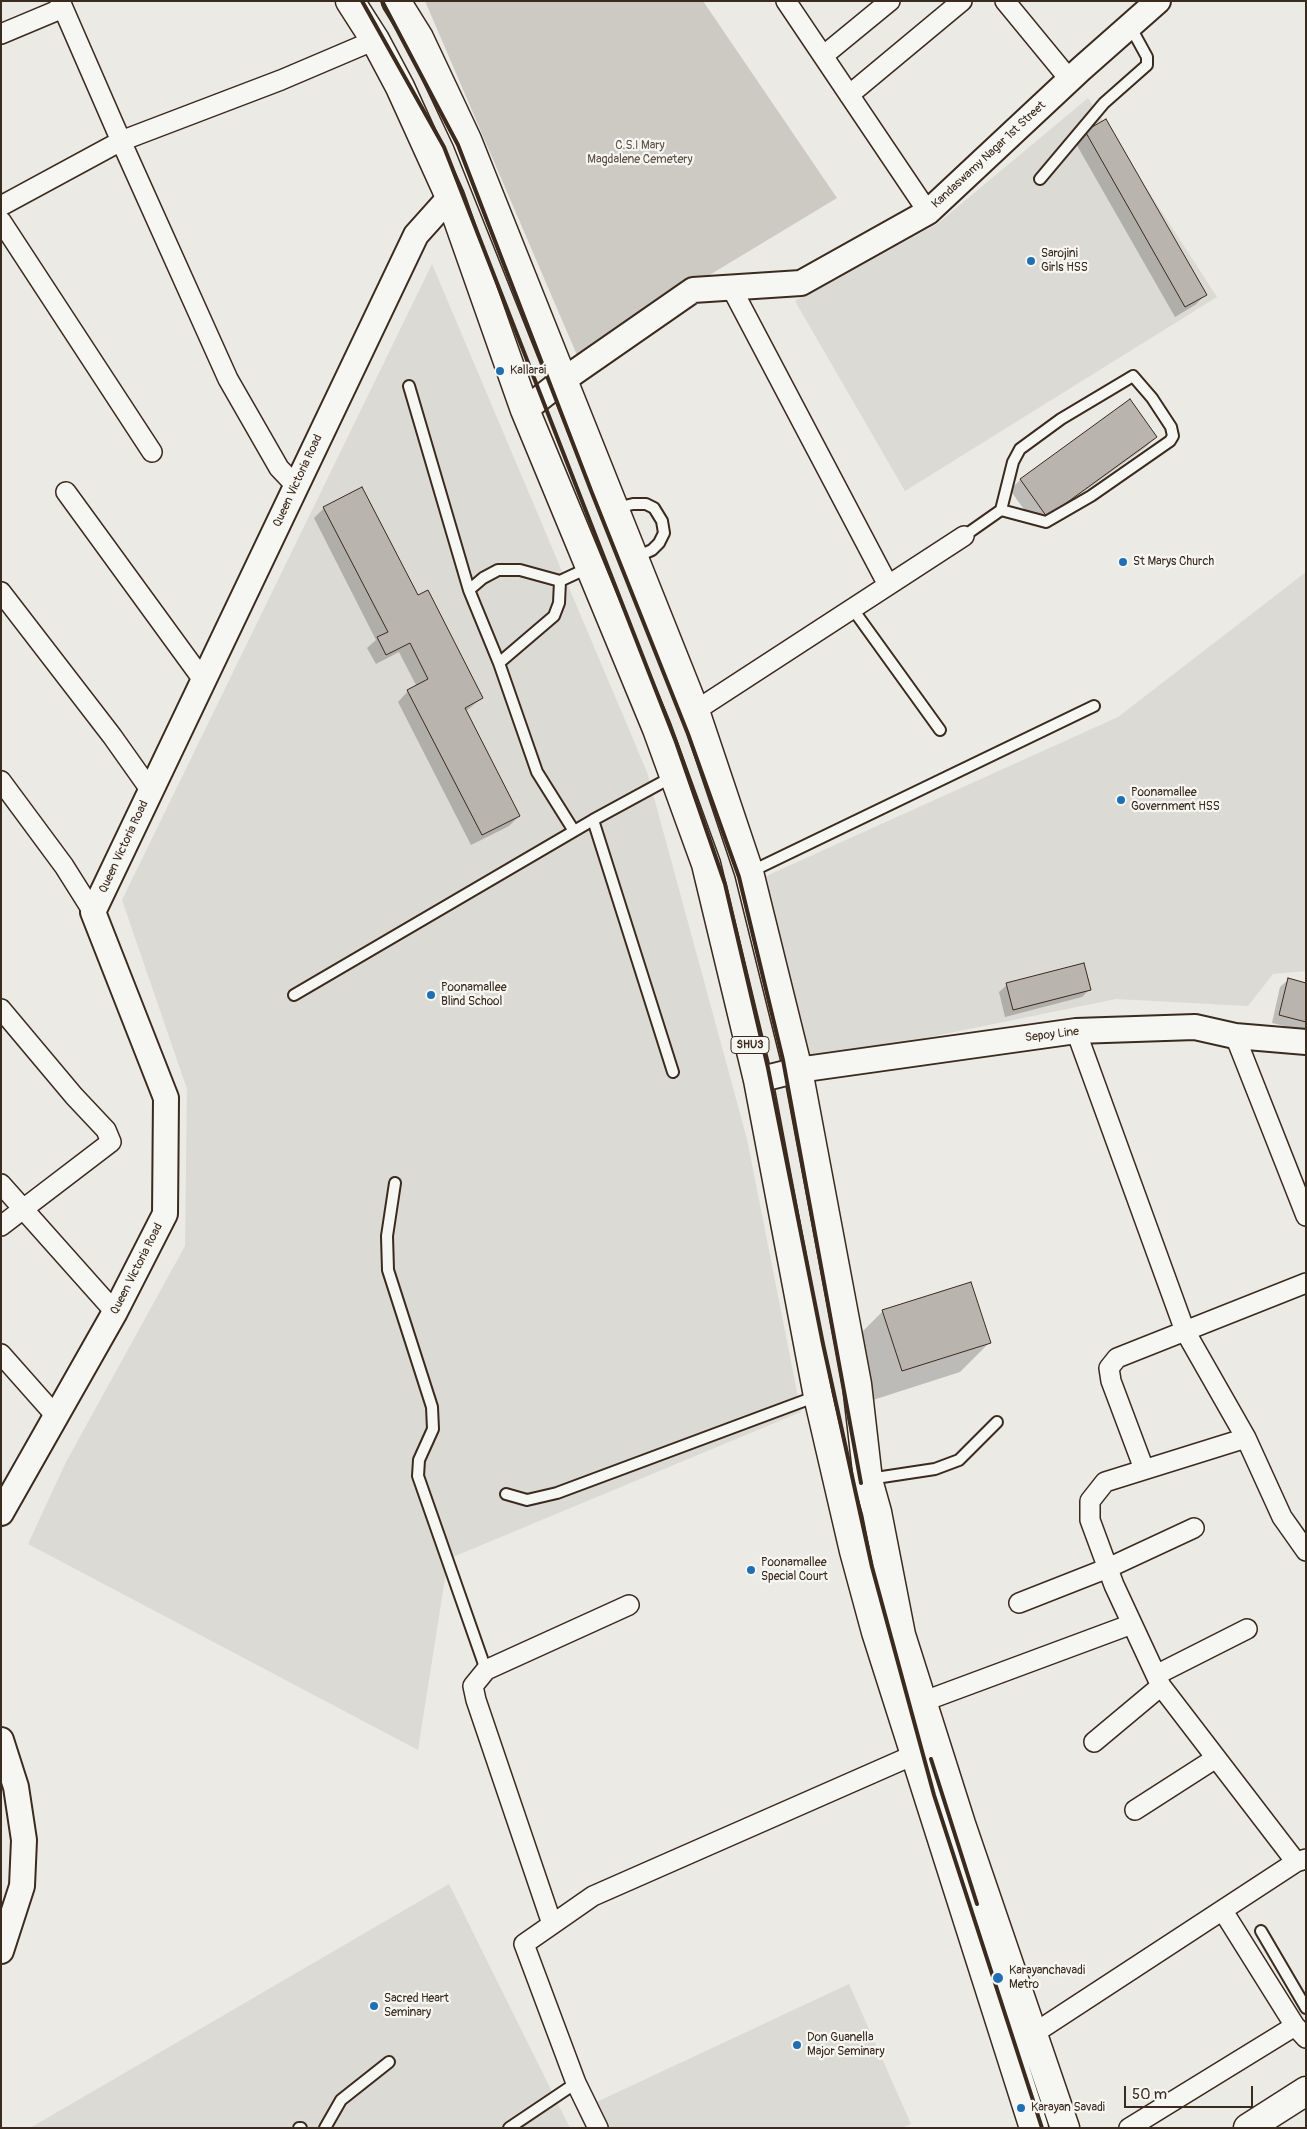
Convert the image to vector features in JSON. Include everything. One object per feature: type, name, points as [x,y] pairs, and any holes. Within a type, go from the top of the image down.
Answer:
[{"type":"main road","name":"SHU3","points":[[350,1],[375,40],[400,87],[450,197],[526,410],[674,776],[706,864],[758,1080],[818,1396],[854,1551],[876,1632],[925,1750],[1033,2034],[1065,2128]]},
{"type":"main road","name":"SHU3","points":[[396,1],[419,38],[467,140],[695,712],[749,872],[798,1070],[857,1384],[868,1480],[877,1512],[901,1635],[922,1702],[925,1750],[1034,2128]]},
{"type":"main road","points":[[1248,2128],[1306,2091]]},
{"type":"street","points":[[787,1],[928,212]]},
{"type":"street","points":[[823,56],[890,1]]},
{"type":"street","points":[[849,94],[962,1]]},
{"type":"street","points":[[1005,1],[1070,80]]},
{"type":"street","name":"Kandaswamy Nagar 1st Street","points":[[526,410],[562,381],[693,290],[801,284],[928,212],[1158,1]]},
{"type":"street","points":[[1,34],[62,4],[120,141],[228,379],[279,468],[296,486]]},
{"type":"street","points":[[1,206],[120,141],[281,80],[375,40]]},
{"type":"street","name":"Queen Victoria Road","points":[[1,1513],[115,1312],[165,1214],[166,1098],[93,912],[416,235],[450,197]]},
{"type":"street","points":[[1,221],[152,452]]},
{"type":"street","points":[[732,289],[888,585]]},
{"type":"street","points":[[66,492],[203,680]]},
{"type":"street","points":[[695,712],[964,536]]},
{"type":"street","points":[[1,592],[112,736],[151,791]]},
{"type":"street","points":[[1,781],[64,866],[93,912]]},
{"type":"street","points":[[1,1009],[110,1136],[111,1142],[1,1226]]},
{"type":"street","name":"Sepoy Line","points":[[758,1080],[798,1070],[1076,1031],[1195,1027],[1235,1036],[1306,1042]]},
{"type":"street","points":[[1076,1031],[1185,1330],[1246,1438],[1282,1517],[1306,1551]]},
{"type":"street","points":[[1235,1036],[1306,1216]]},
{"type":"street","points":[[1,1184],[115,1312]]},
{"type":"street","points":[[1144,1469],[1111,1381],[1109,1368],[1117,1358],[1306,1283]]},
{"type":"street","points":[[1,1354],[55,1415]]},
{"type":"street","points":[[1033,2034],[1301,1860],[1216,1758],[1158,1680],[1108,1568],[1090,1520],[1090,1501],[1105,1482],[1246,1438]]},
{"type":"street","points":[[1019,1603],[1108,1568],[1194,1528]]},
{"type":"street","points":[[552,1924],[476,1700],[473,1686],[486,1670],[629,1605]]},
{"type":"street","points":[[922,1702],[1132,1624]]},
{"type":"street","points":[[1094,1742],[1158,1680],[1247,1629]]},
{"type":"street","points":[[1,1740],[16,1787],[24,1840],[22,1886],[1,1951]]},
{"type":"street","points":[[598,2128],[576,2083],[524,1944],[593,1896],[925,1750]]},
{"type":"street","points":[[1135,1810],[1216,1758]]},
{"type":"street","points":[[1129,2128],[1301,2032],[1224,1911]]},
{"type":"lane","points":[[1040,179],[1104,103],[1147,65],[1148,57],[1130,26]]},
{"type":"lane","points":[[964,536],[1001,510],[1013,462],[1020,449],[1061,419],[1133,376],[1171,427],[1173,436],[1170,441],[1091,496],[1046,522],[1001,510]]},
{"type":"lane","points":[[409,386],[469,590],[499,662],[537,772],[574,831]]},
{"type":"lane","points":[[615,509],[633,504],[646,504],[654,508],[662,522],[664,533],[659,543],[652,550],[634,558]]},
{"type":"lane","points":[[469,590],[483,578],[498,570],[520,570],[560,581],[591,567]]},
{"type":"lane","points":[[499,662],[554,616],[559,603],[560,581]]},
{"type":"lane","points":[[852,608],[940,730]]},
{"type":"lane","points":[[749,872],[1094,706]]},
{"type":"lane","points":[[294,995],[593,820],[674,776]]},
{"type":"lane","points":[[593,820],[673,1072]]},
{"type":"lane","points":[[395,1183],[387,1236],[388,1270],[433,1415],[433,1429],[419,1460],[418,1476],[486,1670]]},
{"type":"lane","points":[[506,1494],[528,1500],[557,1493],[818,1396]]},
{"type":"lane","points":[[868,1480],[936,1469],[958,1460],[997,1422]]},
{"type":"lane","points":[[1261,1931],[1306,2008]]},
{"type":"lane","points":[[325,2128],[340,2100],[389,2062]]},
{"type":"lane","points":[[509,2128],[576,2083]]},
{"type":"shaded area","name":"Sarojini Girls HSS","points":[[1088,98],[1217,297],[905,491],[795,301],[937,224]]},
{"type":"shaded area","name":"Poonamallee Blind School","points":[[432,264],[647,772],[747,1139],[801,1412],[448,1559],[418,1750],[28,1544],[66,1462],[185,1246],[187,1089],[122,900]]},
{"type":"shaded area","name":"Poonamallee Government HSS","points":[[1306,572],[1306,971],[1273,974],[1248,1006],[1116,999],[798,1064],[753,882],[1118,717]]},
{"type":"shaded area","name":"Sacred Heart Seminary","points":[[449,1884],[570,2128],[30,2128]]},
{"type":"shaded area","name":"Don Guanella Major Seminary","points":[[849,1984],[911,2124],[902,2128],[598,2128],[588,2106]]},
{"type":"green space","name":"C.S.I Mary Magdalene Cemetery","points":[[425,1],[703,1],[837,198],[577,355]]},
{"type":"building","points":[[1106,119],[1207,295],[1185,307],[1085,131]]},
{"type":"building","points":[[1130,399],[1157,437],[1047,517],[1020,479]]},
{"type":"building","points":[[362,487],[418,595],[428,590],[483,698],[465,708],[520,816],[482,835],[407,690],[428,679],[410,643],[386,655],[377,637],[388,632],[323,507]]},
{"type":"building","points":[[1084,963],[1091,990],[1013,1010],[1006,983]]},
{"type":"building","points":[[1288,978],[1306,983],[1306,1022],[1279,1015]]},
{"type":"building","points":[[971,1282],[991,1343],[902,1371],[882,1310]]},
{"type":"railway","points":[[362,1],[444,147],[676,742],[725,884],[768,1068],[823,1344],[872,1567],[934,1795],[1042,2128]]},
{"type":"railway","points":[[382,1],[458,145],[592,493],[688,734],[739,877],[783,1060],[861,1483]]},
{"type":"railway","points":[[931,1759],[977,1904]]},
{"type":"place","name":"Sarojini Girls HSS","points":[[1031,261]]},
{"type":"place","name":"Kallarai","points":[[500,371]]},
{"type":"place","name":"St Marys Church","points":[[1123,562]]},
{"type":"place","name":"Poonamallee Government HSS","points":[[1121,800]]},
{"type":"place","name":"Poonamallee Blind School","points":[[431,995]]},
{"type":"place","name":"Poonamallee Special Court","points":[[751,1570]]},
{"type":"place","name":"Karayanchavadi Metro","points":[[998,1978]]},
{"type":"place","name":"Sacred Heart Seminary","points":[[374,2006]]},
{"type":"place","name":"Don Guanella Major Seminary","points":[[797,2045]]},
{"type":"place","name":"Karayan Savadi","points":[[1021,2108]]}]
